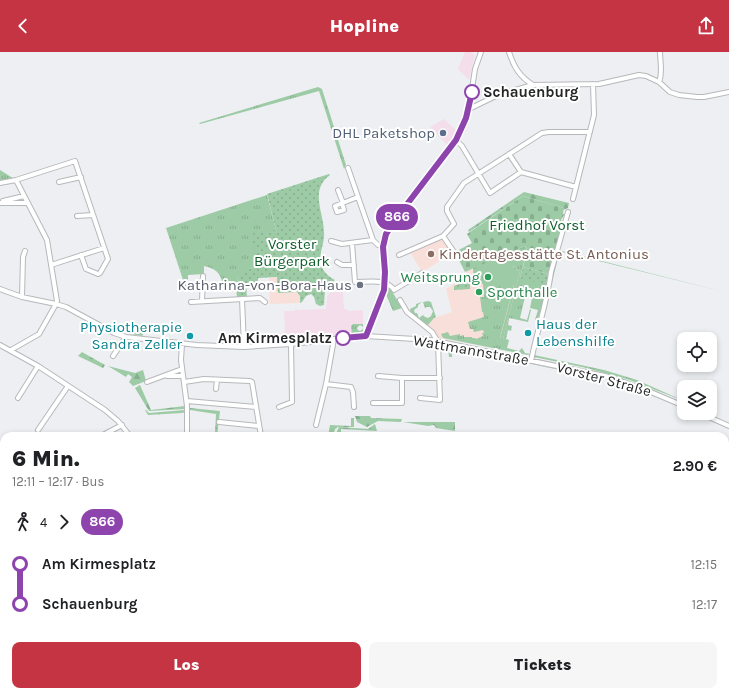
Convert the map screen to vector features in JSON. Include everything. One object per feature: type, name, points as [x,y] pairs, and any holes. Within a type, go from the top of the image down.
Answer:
[{"type":"street","points":[[366,336],[383,294],[383,247],[386,234],[456,140],[463,128],[469,109],[474,73],[481,52]]},
{"type":"street","points":[[509,52],[516,70],[533,85]]},
{"type":"street","points":[[659,82],[661,78],[660,52]]},
{"type":"street","points":[[469,109],[500,94],[533,85],[593,84],[612,82],[639,75],[646,76],[659,82],[674,94],[697,98],[716,96],[729,92]]},
{"type":"street","points":[[573,199],[594,115],[593,84]]},
{"type":"street","points":[[399,255],[443,236],[454,224],[447,211],[447,208],[464,183],[509,154],[546,132],[590,132]]},
{"type":"street","points":[[456,140],[462,146],[490,193],[522,172]]},
{"type":"street","points":[[509,154],[522,172],[576,187]]},
{"type":"street","points":[[0,183],[16,180],[75,161],[108,259],[99,274],[86,269],[81,255]]},
{"type":"street","points":[[348,168],[373,240],[378,245],[383,247]]},
{"type":"street","points":[[58,182],[81,177]]},
{"type":"street","points":[[11,350],[39,334],[56,304],[46,237],[16,180]]},
{"type":"street","points":[[338,190],[342,203],[358,197]]},
{"type":"street","points":[[0,202],[24,196]]},
{"type":"street","points":[[0,202],[28,203]]},
{"type":"street","points":[[531,360],[551,272],[568,212]]},
{"type":"street","points":[[77,216],[93,214]]},
{"type":"street","points":[[443,236],[456,255]]},
{"type":"street","points":[[331,241],[338,244],[373,240]]},
{"type":"street","points":[[352,243],[355,282],[384,283],[390,285],[394,290],[422,273]]},
{"type":"street","points":[[51,265],[104,248]]},
{"type":"street","points":[[22,297],[23,256],[25,251]]},
{"type":"street","points":[[337,262],[342,265],[354,265]]},
{"type":"street","points":[[202,301],[203,276]]},
{"type":"street","name":"Wattmannstraße","points":[[0,289],[22,297],[56,304],[72,310],[114,333],[126,337],[182,344],[244,347],[291,344],[366,336],[438,342],[545,364]]},
{"type":"street","points":[[191,302],[260,298],[264,302]]},
{"type":"street","points":[[242,299],[244,347]]},
{"type":"street","points":[[400,300],[407,312],[432,332],[438,342],[440,400],[420,398]]},
{"type":"street","points":[[113,356],[126,337]]},
{"type":"street","points":[[316,425],[326,384],[334,339]]},
{"type":"street","points":[[182,344],[182,369],[187,401],[187,432]]},
{"type":"street","points":[[279,407],[292,402],[291,344]]},
{"type":"street","points":[[0,345],[38,366],[114,416],[127,432]]},
{"type":"street","name":"Vorster Straße","points":[[545,364],[605,376],[646,390],[677,403]]},
{"type":"street","points":[[18,398],[38,366]]},
{"type":"street","points":[[147,382],[182,369]]},
{"type":"street","points":[[163,376],[183,376]]},
{"type":"street","points":[[378,376],[402,378],[440,378]]},
{"type":"street","points":[[373,403],[402,403],[402,378]]},
{"type":"street","points":[[184,382],[204,379],[252,382],[260,432]]},
{"type":"street","points":[[216,390],[217,380]]},
{"type":"street","points":[[326,384],[351,387],[353,392],[354,407]]},
{"type":"street","points":[[38,430],[68,386]]},
{"type":"street","points":[[187,401],[256,407]]},
{"type":"street","points":[[716,420],[729,426]]},
{"type":"street","points":[[219,422],[259,426]]},
{"type":"street","points":[[109,432],[122,425]]},
{"type":"shaded area","points":[[465,52],[471,52],[475,55],[469,80],[458,69]]},
{"type":"shaded area","points":[[444,119],[457,131],[448,146],[430,127]]},
{"type":"shaded area","name":"Kindertagesstätte St. Antonius","points":[[441,238],[453,253],[422,272],[410,252]]},
{"type":"shaded area","points":[[525,246],[523,267],[502,349],[439,338],[426,325],[428,325],[434,318],[452,312],[446,289],[467,276],[465,272]]},
{"type":"shaded area","points":[[278,277],[278,293],[297,292],[300,296],[300,303],[270,304],[269,278]]},
{"type":"shaded area","points":[[339,290],[343,291],[344,309],[347,309],[348,311],[363,310],[363,324],[353,324],[351,326],[352,335],[292,338],[292,341],[282,342],[283,333],[285,331],[284,311],[295,311],[296,307],[297,310],[326,309],[329,293]]},
{"type":"green space","points":[[318,87],[322,89],[346,165],[344,169],[319,91],[200,124],[199,123]]},
{"type":"green space","points":[[0,170],[16,180],[0,183]]},
{"type":"green space","name":"Vorster Bürgerpark","points":[[329,174],[330,175],[320,188],[319,195],[324,233],[320,260],[324,271],[335,280],[325,289],[324,305],[320,306],[316,304],[314,297],[311,294],[306,296],[300,303],[300,296],[297,292],[278,293],[277,277],[258,278],[258,283],[246,284],[247,297],[237,298],[237,285],[240,275],[247,269],[260,267],[250,234],[276,230],[267,194]]},
{"type":"green space","points":[[524,192],[569,203],[568,208],[563,210],[564,208],[523,196],[469,232],[468,230]]},
{"type":"green space","points":[[267,195],[276,230],[260,267],[248,269],[242,273],[236,284],[223,285],[221,277],[217,272],[204,266],[204,274],[188,275],[188,289],[186,289],[166,228]]},
{"type":"green space","name":"Friedhof Vorst","points":[[523,196],[564,208],[564,215],[561,220],[563,223],[549,274],[523,267],[527,250],[525,246],[465,272],[455,252],[472,243],[467,234]]},
{"type":"green space","points":[[525,246],[527,250],[520,278],[549,274],[545,298],[537,321],[535,320],[538,310],[530,308],[532,298],[525,297],[520,318],[527,320],[530,309],[528,322],[509,318],[508,325],[512,326],[511,331],[508,330],[506,339],[509,340],[507,348],[519,351],[522,348],[525,353],[530,354],[528,355],[443,338],[441,334],[448,332],[450,336],[460,334],[460,336],[464,335],[464,337],[472,337],[476,339],[483,336],[483,330],[474,332],[473,329],[470,329],[468,322],[484,317],[480,297],[484,297],[483,284],[474,285],[473,268]],"holes":[[[511,266],[516,267],[516,270],[520,271],[503,339],[500,338],[514,284],[486,278],[487,275],[490,276],[511,268]]]},
{"type":"green space","points":[[562,251],[729,293],[562,252],[559,254],[538,337],[552,276],[559,253]]},
{"type":"green space","points":[[493,264],[510,268],[511,266],[517,267],[516,270],[520,271],[503,339],[500,339],[514,285],[486,278],[486,275],[490,276]]},
{"type":"green space","points":[[523,267],[549,274],[547,285],[520,278]]},
{"type":"green space","points":[[468,281],[470,282],[470,289],[454,290],[454,286]]},
{"type":"green space","points":[[488,285],[498,285],[500,305],[489,306]]},
{"type":"green space","points":[[387,287],[390,288],[402,308],[393,311],[385,292]]},
{"type":"green space","points":[[422,302],[414,310],[415,313],[417,313],[419,318],[423,315],[428,318],[431,316],[433,311],[430,307],[425,308],[423,302],[431,302],[436,317],[428,325],[426,325],[411,314],[410,309],[416,306],[416,304]]},
{"type":"green space","points":[[353,324],[363,324],[363,327],[360,325],[357,328],[360,331],[363,329],[363,331],[352,335],[351,326]]},
{"type":"green space","points":[[146,327],[147,328],[142,336],[131,334],[133,328],[142,333]]},
{"type":"green space","points":[[440,339],[449,341],[527,357],[442,341]]},
{"type":"green space","points":[[440,344],[457,347],[603,379],[455,347],[452,349],[452,357],[449,357],[448,346],[440,346]]},
{"type":"green space","points":[[82,352],[105,365],[103,368],[78,356]]},
{"type":"green space","points":[[534,355],[604,370],[637,380],[677,398],[627,379],[582,367],[534,357]]},
{"type":"green space","points":[[108,366],[135,373],[143,370],[146,381],[133,386],[129,382],[132,377],[128,374],[126,377]]},
{"type":"green space","points":[[606,374],[622,378],[656,391],[677,401]]},
{"type":"green space","points":[[140,385],[151,410],[185,406],[185,409],[149,411],[135,388]]},
{"type":"green space","points":[[190,408],[220,411],[217,432],[215,432],[216,414],[190,410]]},
{"type":"green space","points":[[145,410],[149,413],[185,410],[185,412],[148,415]]},
{"type":"green space","points":[[355,416],[402,419],[401,422],[378,421],[367,427],[357,422]]},
{"type":"green space","points":[[351,418],[354,418],[354,427],[338,427],[334,432],[329,432],[330,425],[351,426]]},
{"type":"green space","points":[[403,422],[455,422],[455,431],[436,428],[434,425],[428,426]]},
{"type":"green space","points":[[375,424],[377,431],[341,429],[341,432],[337,432],[339,427],[368,429]]},
{"type":"bus line","name":"866","points":[[343,338],[366,336],[384,290],[385,272],[383,247],[386,234],[456,140],[463,128],[469,109],[472,92]]},
{"type":"place","name":"Schauenburg","points":[[472,92]]},
{"type":"place","name":"DHL Paketshop","points":[[443,133]]},
{"type":"place","name":"Kindertagesstätte St. Antonius","points":[[431,254]]},
{"type":"place","name":"Weitsprung","points":[[488,277]]},
{"type":"place","name":"Katharina-von-Bora-Haus","points":[[360,285]]},
{"type":"place","name":"Sporthalle","points":[[479,292]]},
{"type":"place","name":"Haus der Lebenshilfe","points":[[528,333]]},
{"type":"place","name":"Physiotherapie Sandra Zeller","points":[[190,336]]},
{"type":"place","name":"Am Kirmesplatz","points":[[343,338]]}]
